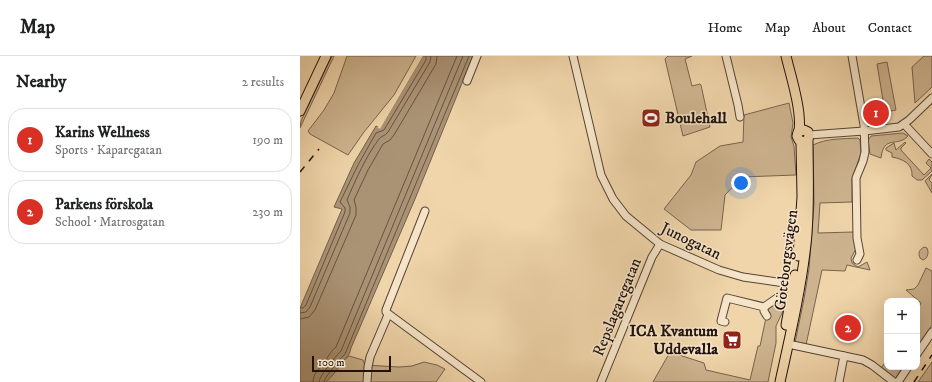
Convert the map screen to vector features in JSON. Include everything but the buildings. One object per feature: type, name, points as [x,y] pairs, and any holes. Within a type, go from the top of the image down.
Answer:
[{"type":"main road","points":[[300,111],[326,56]]},
{"type":"main road","name":"Göteborgsvägen","points":[[786,56],[800,125],[804,136]]},
{"type":"main road","name":"Göteborgsvägen","points":[[774,382],[806,243],[808,217],[804,136],[791,56]]},
{"type":"main road","name":"Göteborgsvägen","points":[[780,382],[788,344],[797,285]]},
{"type":"street","points":[[467,81],[477,56]]},
{"type":"street","name":"Junogatan","points":[[573,56],[599,169],[612,199],[621,210],[660,244],[719,270],[731,274],[797,285]]},
{"type":"street","points":[[726,56],[740,117]]},
{"type":"street","points":[[852,56],[864,131],[865,157],[856,181],[857,238],[860,254],[857,260]]},
{"type":"street","points":[[804,136],[895,128],[904,124],[932,98]]},
{"type":"street","points":[[904,124],[932,154]]},
{"type":"street","points":[[425,211],[386,310],[388,315],[481,382]]},
{"type":"street","name":"Repslagaregatan","points":[[601,382],[652,257],[660,244]]},
{"type":"street","points":[[725,322],[721,321],[727,298],[764,307],[780,296]]},
{"type":"street","points":[[764,307],[764,311],[767,316]]},
{"type":"street","points":[[367,382],[370,357],[388,315]]},
{"type":"street","points":[[920,350],[932,332]]},
{"type":"street","points":[[788,344],[863,360],[872,364],[894,382]]},
{"type":"street","points":[[839,382],[844,356]]},
{"type":"street","points":[[898,382],[906,370]]},
{"type":"shaded area","points":[[332,56],[334,56],[300,128],[301,121]]},
{"type":"shaded area","points":[[347,56],[416,56],[394,95],[364,132],[348,155],[310,134],[308,131],[324,110],[334,93]]},
{"type":"shaded area","points":[[668,56],[692,56],[685,59],[692,86],[701,85],[710,127],[683,136],[665,59]]},
{"type":"shaded area","points":[[924,56],[932,56],[932,87],[915,103],[912,67]]},
{"type":"shaded area","points":[[887,62],[896,110],[885,112],[877,64]]},
{"type":"shaded area","points":[[789,103],[793,123],[791,137],[794,146],[796,175],[742,177],[725,195],[721,230],[691,230],[664,209],[691,175],[696,162],[720,146],[743,142],[744,115]]},
{"type":"shaded area","points":[[903,133],[908,136],[900,141],[892,142],[885,146],[881,158],[870,154],[868,140],[871,136]]},
{"type":"shaded area","points":[[858,138],[860,140],[861,153],[852,179],[852,202],[820,203],[818,233],[853,232],[855,234],[856,249],[851,258],[852,263],[858,267],[867,262],[870,270],[847,265],[845,271],[822,270],[806,345],[795,343],[809,269],[814,204],[813,145],[829,140]]},
{"type":"shaded area","points":[[905,142],[906,143],[901,150],[924,175],[931,168],[926,163],[929,159],[932,162],[932,171],[922,180],[917,180],[912,176],[909,165],[900,159],[892,157],[892,153],[886,150],[886,148],[894,143],[896,150]]},
{"type":"shaded area","points":[[932,174],[929,180],[932,183],[932,193],[925,181]]},
{"type":"shaded area","points":[[924,247],[927,248],[928,253],[927,257],[923,260],[920,258],[919,253]]},
{"type":"shaded area","points":[[926,268],[932,271],[932,325],[920,343],[920,298],[915,298],[906,290],[914,289],[918,285]]},
{"type":"shaded area","points":[[781,298],[783,301],[783,311],[776,326],[776,343],[768,382],[653,382],[670,352],[704,363],[706,370],[750,380],[758,346],[760,346],[768,308]]},
{"type":"shaded area","points":[[349,356],[363,360],[365,365],[399,367],[412,366],[424,362],[437,365],[445,369],[436,382],[326,382],[342,362]]},
{"type":"shaded area","points":[[932,362],[932,382],[918,382]]},
{"type":"shaded area","points":[[884,364],[884,370],[901,370],[895,379],[881,368]]},
{"type":"water","points":[[423,56],[473,56],[415,199],[347,358],[326,382],[300,382],[300,308],[342,209],[334,207],[354,163],[376,126],[380,128]]},
{"type":"pier","points":[[421,56],[423,56],[380,129],[377,127]]},
{"type":"railway","points":[[300,172],[319,149]]},
{"type":"railway","points":[[914,382],[932,355]]},
{"type":"place","name":"Karins Wellness","points":[[876,113]]},
{"type":"place","name":"Boulehall","points":[[651,118]]},
{"type":"place","name":"Parkens förskola","points":[[848,328]]},
{"type":"place","name":"ICA Kvantum Uddevalla","points":[[732,340]]}]
